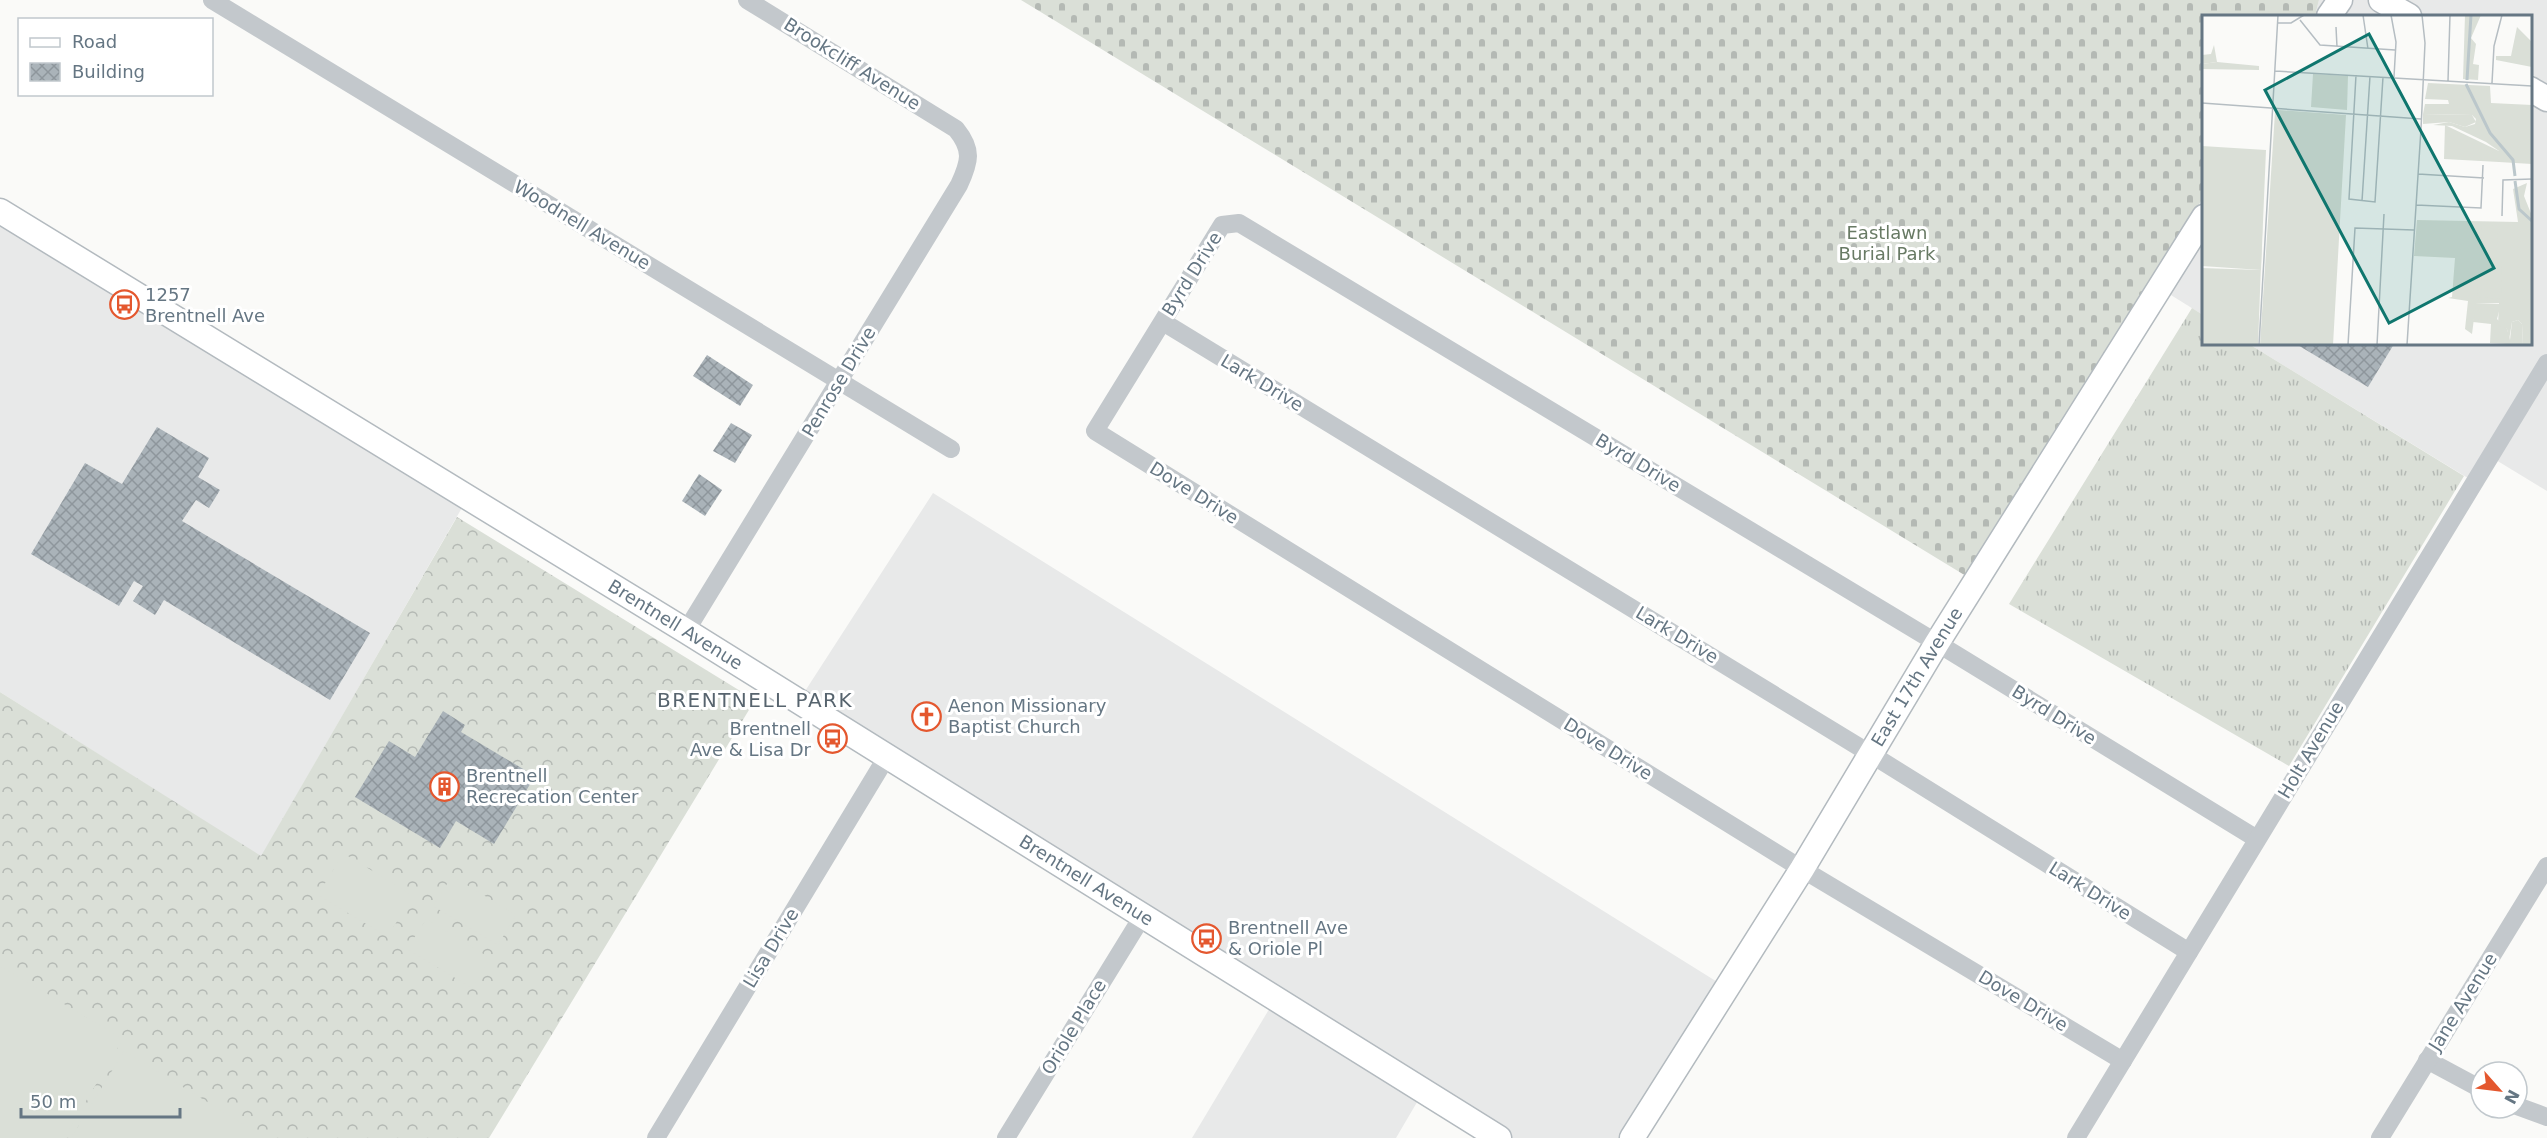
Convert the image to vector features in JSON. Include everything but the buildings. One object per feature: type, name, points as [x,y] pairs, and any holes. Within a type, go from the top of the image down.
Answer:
[{"type":"street","name":"Woodnell Avenue","points":[[212,0],[951,449]]},
{"type":"street","name":"Brookcliff Avenue","points":[[747,0],[956,129]]},
{"type":"street","points":[[2330,15],[2340,0]]},
{"type":"street","points":[[2381,0],[2407,15]]},
{"type":"street","points":[[2532,90],[2547,99]]},
{"type":"street","name":"Penrose Drive","points":[[686,631],[959,185],[968,165],[967,143],[956,129]]},
{"type":"street","name":"Brentnell Avenue","points":[[0,211],[686,631],[886,758],[1499,1138]]},
{"type":"street","name":"East 17th Avenue","points":[[1632,1138],[1802,869],[1869,753],[2202,220]]},
{"type":"street","name":"Byrd Drive","points":[[1095,431],[1222,225],[1239,223],[1937,643],[2257,839]]},
{"type":"street","name":"Lark Drive","points":[[1162,322],[1869,753],[2189,952]]},
{"type":"street","name":"Holt Avenue","points":[[2076,1138],[2547,363]]},
{"type":"street","name":"Dove Drive","points":[[1095,431],[1802,869],[2123,1061]]},
{"type":"street","name":"Lisa Drive","points":[[656,1138],[886,758]]},
{"type":"street","name":"Jane Avenue","points":[[2380,1138],[2547,866]]},
{"type":"street","name":"Oriole Place","points":[[1006,1138],[1142,917]]},
{"type":"street","points":[[2427,1060],[2469,1083]]},
{"type":"street","points":[[2529,1110],[2547,1117]]},
{"type":"shaded area","points":[[2319,0],[2547,0],[2547,491],[2491,457],[2476,483],[2251,345],[2532,345],[2532,15],[2315,15]]},
{"type":"shaded area","points":[[2202,200],[2202,314],[2150,282]]},
{"type":"shaded area","points":[[0,211],[467,499],[261,857],[0,692]]},
{"type":"shaded area","points":[[933,493],[1735,993],[1639,1138],[1500,1138],[1423,1092],[1396,1138],[1192,1138],[1274,1001],[798,702]]},
{"type":"green space","name":"Eastlawn Burial Park","points":[[1021,0],[2319,0],[2315,15],[2202,15],[2202,200],[1966,576]]},
{"type":"green space","points":[[2192,308],[2202,314],[2202,345],[2251,345],[2464,476],[2289,766],[2009,604]]},
{"type":"green space","name":"BRENTNELL PARK","points":[[457,517],[755,700],[489,1138],[0,1138],[0,692],[261,856]]},
{"type":"green space","points":[[343,853],[412,895],[388,937],[318,895]]},
{"type":"green space","points":[[452,876],[516,915],[498,945],[433,906]]},
{"type":"green space","points":[[426,919],[490,958],[472,988],[407,949]]},
{"type":"green space","points":[[0,966],[123,1039],[64,1138],[0,1138]]},
{"type":"green space","points":[[124,1051],[266,1138],[71,1138]]},
{"type":"place","name":"1257 Brentnell Ave","points":[[124,305]]},
{"type":"place","name":"Aenon Missionary Baptist Church","points":[[927,716]]},
{"type":"place","name":"Brentnell Ave & Lisa Dr","points":[[832,739]]},
{"type":"place","name":"Brentnell Recrecation Center","points":[[445,786]]},
{"type":"place","name":"Brentnell Ave & Oriole Pl","points":[[1207,938]]},
{"type":"district","name":"BRENTNELL PARK","points":[[755,700]]}]
